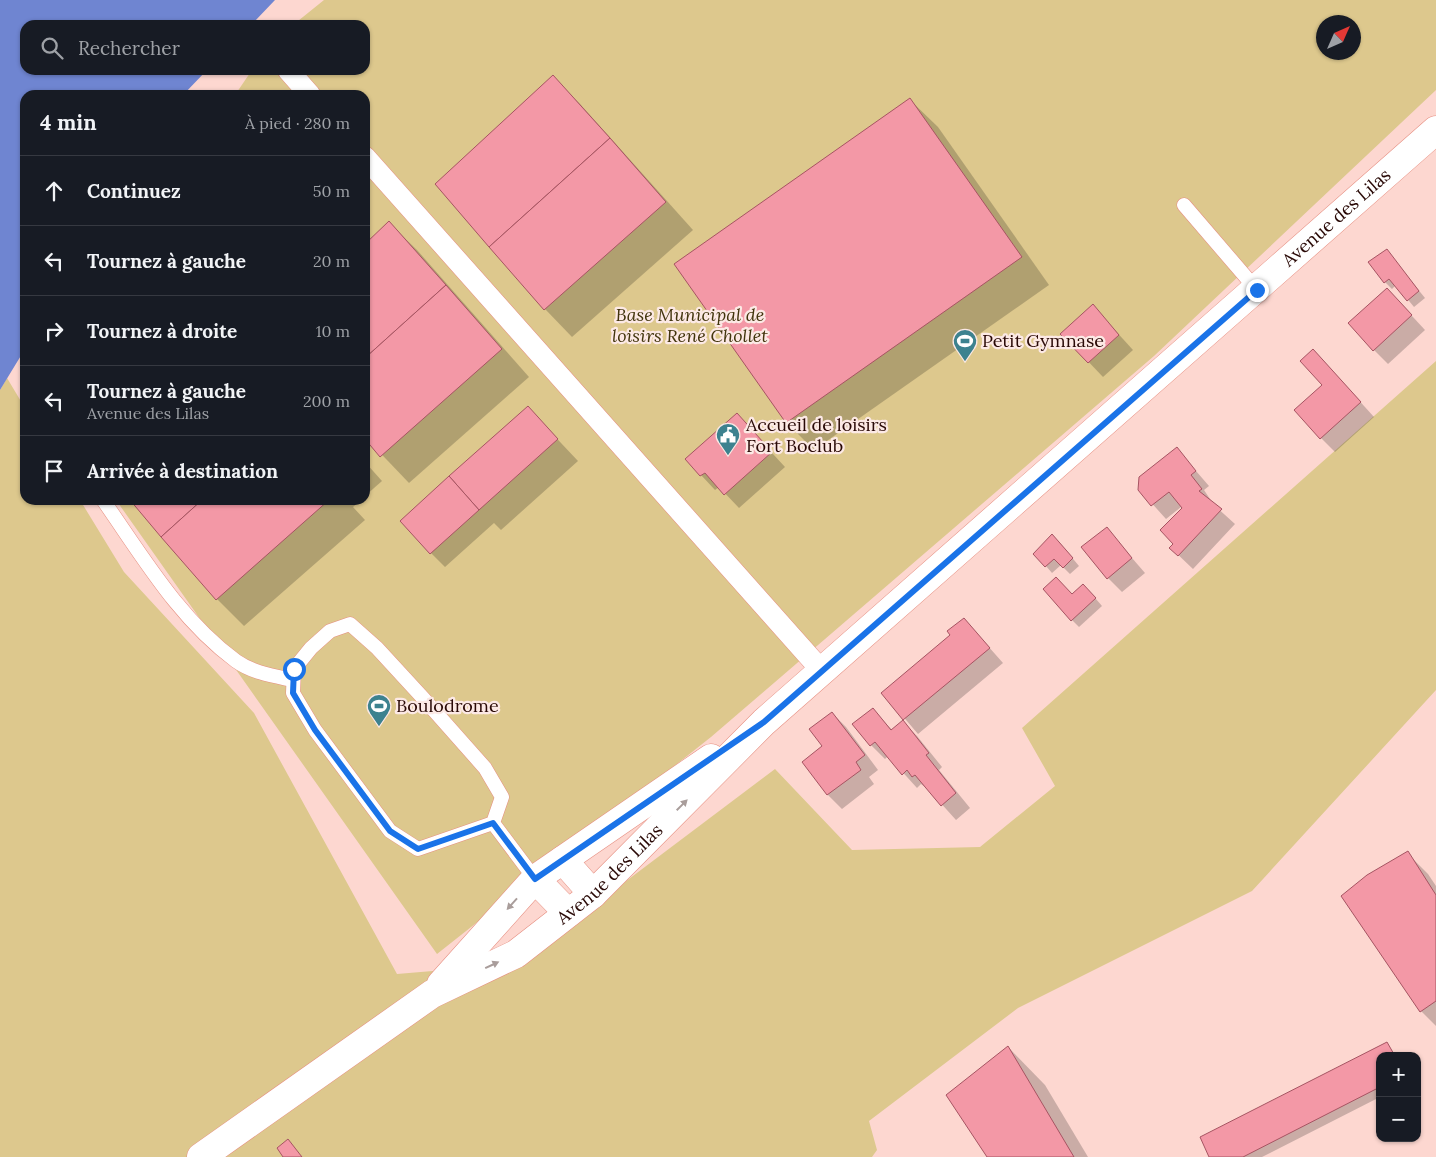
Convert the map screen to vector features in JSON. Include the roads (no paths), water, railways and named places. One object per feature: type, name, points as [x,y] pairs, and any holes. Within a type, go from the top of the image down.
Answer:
[{"type":"street","points":[[292,75],[306,90]]},
{"type":"street","name":"Avenue des Lilas","points":[[201,1157],[432,994],[516,954],[593,894],[764,722],[1257,290],[1436,130]]},
{"type":"street","points":[[370,163],[822,671]]},
{"type":"street","name":"Avenue des Lilas","points":[[432,994],[535,879],[764,722]]},
{"type":"street","points":[[563,860],[593,894]]},
{"type":"street","points":[[535,879],[568,914]]},
{"type":"lane","points":[[1184,206],[1257,290]]},
{"type":"lane","points":[[106,505],[180,610],[237,661],[263,674],[293,680]]},
{"type":"lane","points":[[350,624],[377,648],[485,768],[502,796],[493,823],[418,849],[390,831],[315,730],[293,693],[294,669],[311,648],[330,631],[350,624]]},
{"type":"lane","points":[[493,823],[535,879]]},
{"type":"water","points":[[0,0],[275,0],[256,20],[20,20],[20,75],[202,75],[188,90],[20,90],[20,357],[0,390]]},
{"type":"place","name":"Petit Gymnase","points":[[965,362]]},
{"type":"place","name":"Accueil de loisirs Fort Boclub","points":[[728,456]]},
{"type":"place","name":"Boulodrome","points":[[379,727]]},
{"type":"park label","name":"Base Municipal de loisirs René Chollet","points":[[690,325]]}]
